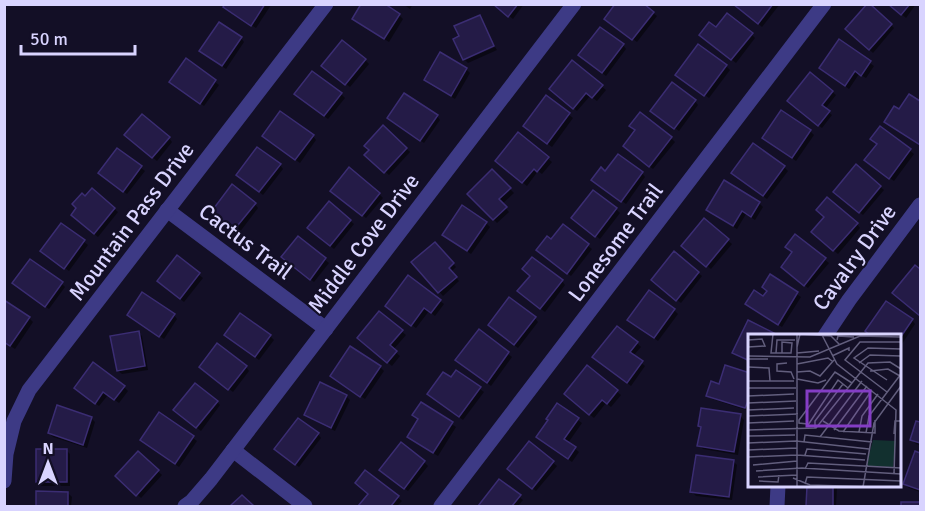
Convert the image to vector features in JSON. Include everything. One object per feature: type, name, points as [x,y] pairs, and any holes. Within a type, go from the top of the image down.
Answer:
[{"type":"street","name":"Mountain Pass Drive","points":[[4,481],[6,454],[14,421],[29,390],[326,4]]},
{"type":"street","name":"Middle Cove Drive","points":[[185,507],[211,479],[574,4]]},
{"type":"street","name":"Lonesome Trail","points":[[441,507],[824,4]]},
{"type":"street","name":"Cavalry Drive","points":[[826,334],[849,300],[921,205]]},
{"type":"street","name":"Cactus Trail","points":[[167,210],[326,330]]},
{"type":"street","points":[[233,450],[305,507]]},
{"type":"street","points":[[777,507],[778,487]]},
{"type":"building","points":[[225,4],[265,4],[251,26],[223,7]]},
{"type":"building","points":[[361,4],[385,4],[400,14],[384,39],[352,19]]},
{"type":"building","points":[[493,4],[518,4],[508,17]]},
{"type":"building","points":[[615,4],[644,4],[654,12],[632,40],[604,19]]},
{"type":"building","points":[[733,4],[773,4],[758,24]]},
{"type":"building","points":[[867,4],[870,4],[892,24],[869,50],[845,29]]},
{"type":"building","points":[[888,4],[910,4],[901,15]]},
{"type":"building","points":[[727,13],[753,33],[731,60],[699,35],[709,22],[716,27]]},
{"type":"building","points":[[480,15],[494,46],[463,60],[453,39],[459,36],[454,26]]},
{"type":"building","points":[[219,22],[242,37],[222,66],[199,51]]},
{"type":"building","points":[[600,27],[624,44],[602,73],[578,55]]},
{"type":"building","points":[[839,39],[871,61],[861,76],[855,71],[845,86],[819,68]]},
{"type":"building","points":[[342,40],[366,59],[345,85],[321,66]]},
{"type":"building","points":[[698,44],[727,65],[704,96],[675,75]]},
{"type":"building","points":[[440,52],[467,68],[451,96],[424,80]]},
{"type":"building","points":[[186,58],[216,80],[200,104],[169,82]]},
{"type":"building","points":[[572,60],[603,85],[592,98],[586,93],[573,109],[549,89]]},
{"type":"building","points":[[312,71],[342,93],[324,116],[294,94]]},
{"type":"building","points":[[810,72],[833,91],[822,105],[830,111],[818,126],[787,101]]},
{"type":"building","points":[[672,82],[696,100],[674,129],[650,111]]},
{"type":"building","points":[[404,93],[438,115],[420,141],[387,118]]},
{"type":"building","points":[[909,94],[920,101],[920,145],[884,122],[894,106],[899,109]]},
{"type":"building","points":[[546,95],[570,113],[547,144],[523,126]]},
{"type":"building","points":[[781,110],[811,130],[792,158],[762,138]]},
{"type":"building","points":[[280,111],[314,135],[295,160],[262,136]]},
{"type":"building","points":[[640,112],[672,137],[649,167],[623,146],[635,130],[629,126]]},
{"type":"building","points":[[142,114],[170,137],[152,158],[124,135]]},
{"type":"building","points":[[383,125],[407,148],[384,173],[364,155],[369,150],[364,146]]},
{"type":"building","points":[[880,126],[911,149],[889,179],[864,160],[877,144],[870,139]]},
{"type":"building","points":[[518,132],[549,157],[537,172],[534,169],[522,183],[495,161]]},
{"type":"building","points":[[753,143],[785,166],[763,196],[731,173]]},
{"type":"building","points":[[257,147],[281,164],[259,192],[236,175]]},
{"type":"building","points":[[117,148],[142,166],[123,192],[98,173]]},
{"type":"building","points":[[618,154],[643,172],[621,202],[591,180],[601,167],[605,171]]},
{"type":"building","points":[[856,164],[881,186],[859,213],[833,192]]},
{"type":"building","points":[[349,167],[380,193],[362,216],[330,191]]},
{"type":"building","points":[[492,169],[511,188],[499,199],[507,207],[493,220],[467,194]]},
{"type":"building","points":[[724,180],[760,202],[751,217],[742,211],[733,226],[706,210]]},
{"type":"building","points":[[232,184],[256,203],[234,230],[211,212]]},
{"type":"building","points":[[92,188],[115,208],[94,234],[71,215],[76,208],[72,204],[82,193],[85,196]]},
{"type":"building","points":[[593,190],[617,208],[595,237],[571,218]]},
{"type":"building","points":[[827,197],[858,223],[833,251],[811,232],[824,217],[816,210]]},
{"type":"building","points":[[329,201],[351,220],[330,246],[307,228]]},
{"type":"building","points":[[462,205],[487,222],[467,251],[442,235]]},
{"type":"building","points":[[704,218],[729,239],[706,267],[681,246]]},
{"type":"building","points":[[61,223],[85,240],[64,269],[40,251]]},
{"type":"building","points":[[563,224],[589,244],[567,274],[536,250],[547,236],[551,239]]},
{"type":"building","points":[[795,234],[826,258],[804,286],[781,267],[792,252],[785,247]]},
{"type":"building","points":[[298,236],[326,258],[310,280],[281,257]]},
{"type":"building","points":[[435,242],[454,263],[449,268],[457,277],[438,293],[411,262]]},
{"type":"building","points":[[674,251],[699,272],[676,301],[651,280]]},
{"type":"building","points":[[177,255],[200,273],[180,299],[157,281]]},
{"type":"building","points":[[532,257],[563,280],[540,309],[517,291],[530,276],[522,269]]},
{"type":"building","points":[[30,259],[63,282],[45,307],[12,283]]},
{"type":"building","points":[[915,265],[920,269],[920,316],[892,293]]},
{"type":"building","points":[[770,274],[798,292],[778,325],[745,304],[754,290],[763,296],[767,291],[762,287]]},
{"type":"building","points":[[408,275],[441,300],[431,313],[424,308],[411,326],[385,306]]},
{"type":"building","points":[[649,290],[675,309],[654,338],[627,320]]},
{"type":"building","points":[[142,292],[175,314],[159,337],[127,315]]},
{"type":"building","points":[[509,297],[536,317],[514,345],[488,325]]},
{"type":"building","points":[[4,300],[30,317],[10,346],[4,342]]},
{"type":"building","points":[[886,301],[913,319],[901,337],[901,334],[869,334],[865,331]]},
{"type":"building","points":[[379,311],[403,330],[390,345],[397,351],[387,363],[357,338]]},
{"type":"building","points":[[240,313],[271,335],[255,357],[224,335]]},
{"type":"building","points":[[748,320],[776,334],[748,334],[748,360],[732,353]]},
{"type":"building","points":[[617,326],[638,342],[630,352],[643,361],[627,383],[592,357]]},
{"type":"building","points":[[479,329],[509,352],[487,383],[455,360]]},
{"type":"building","points":[[139,331],[145,366],[117,371],[110,336]]},
{"type":"building","points":[[217,343],[247,366],[228,390],[199,367]]},
{"type":"building","points":[[350,346],[381,366],[360,397],[330,376]]},
{"type":"building","points":[[93,362],[125,386],[114,400],[103,392],[95,404],[74,388]]},
{"type":"building","points":[[587,365],[618,390],[607,404],[602,400],[589,415],[564,394]]},
{"type":"building","points":[[725,365],[748,372],[748,401],[745,408],[706,396],[711,381],[719,384]]},
{"type":"building","points":[[456,370],[481,387],[459,417],[427,394],[443,372],[451,377]]},
{"type":"building","points":[[320,382],[347,395],[331,428],[304,415]]},
{"type":"building","points":[[195,383],[218,401],[196,428],[173,410]]},
{"type":"building","points":[[421,402],[453,422],[433,453],[407,437],[418,419],[412,415]]},
{"type":"building","points":[[557,403],[579,418],[564,439],[576,447],[568,459],[536,437]]},
{"type":"building","points":[[57,405],[92,417],[83,445],[48,433]]},
{"type":"building","points":[[701,408],[741,414],[734,452],[697,446],[701,427],[698,426]]},
{"type":"building","points":[[159,412],[194,436],[175,464],[140,440]]},
{"type":"building","points":[[298,418],[319,433],[295,465],[274,449]]},
{"type":"building","points":[[916,421],[920,422],[920,443],[910,440]]},
{"type":"building","points":[[529,441],[554,461],[532,489],[507,469]]},
{"type":"building","points":[[401,442],[425,461],[404,489],[379,470]]},
{"type":"building","points":[[36,449],[67,449],[67,482],[36,482]]},
{"type":"building","points":[[138,451],[159,470],[136,496],[115,476]]},
{"type":"building","points":[[915,451],[920,453],[920,490],[903,484]]},
{"type":"building","points":[[696,455],[734,460],[729,497],[690,492]]},
{"type":"building","points":[[365,470],[399,496],[391,506],[358,506],[368,494],[355,483]]},
{"type":"building","points":[[499,479],[521,495],[512,506],[478,506]]},
{"type":"building","points":[[807,487],[833,487],[833,506],[806,506]]},
{"type":"building","points":[[36,491],[68,492],[68,506],[36,506]]},
{"type":"building","points":[[242,495],[254,506],[230,506]]},
{"type":"building","points":[[901,502],[920,502],[920,506],[901,506]]}]
